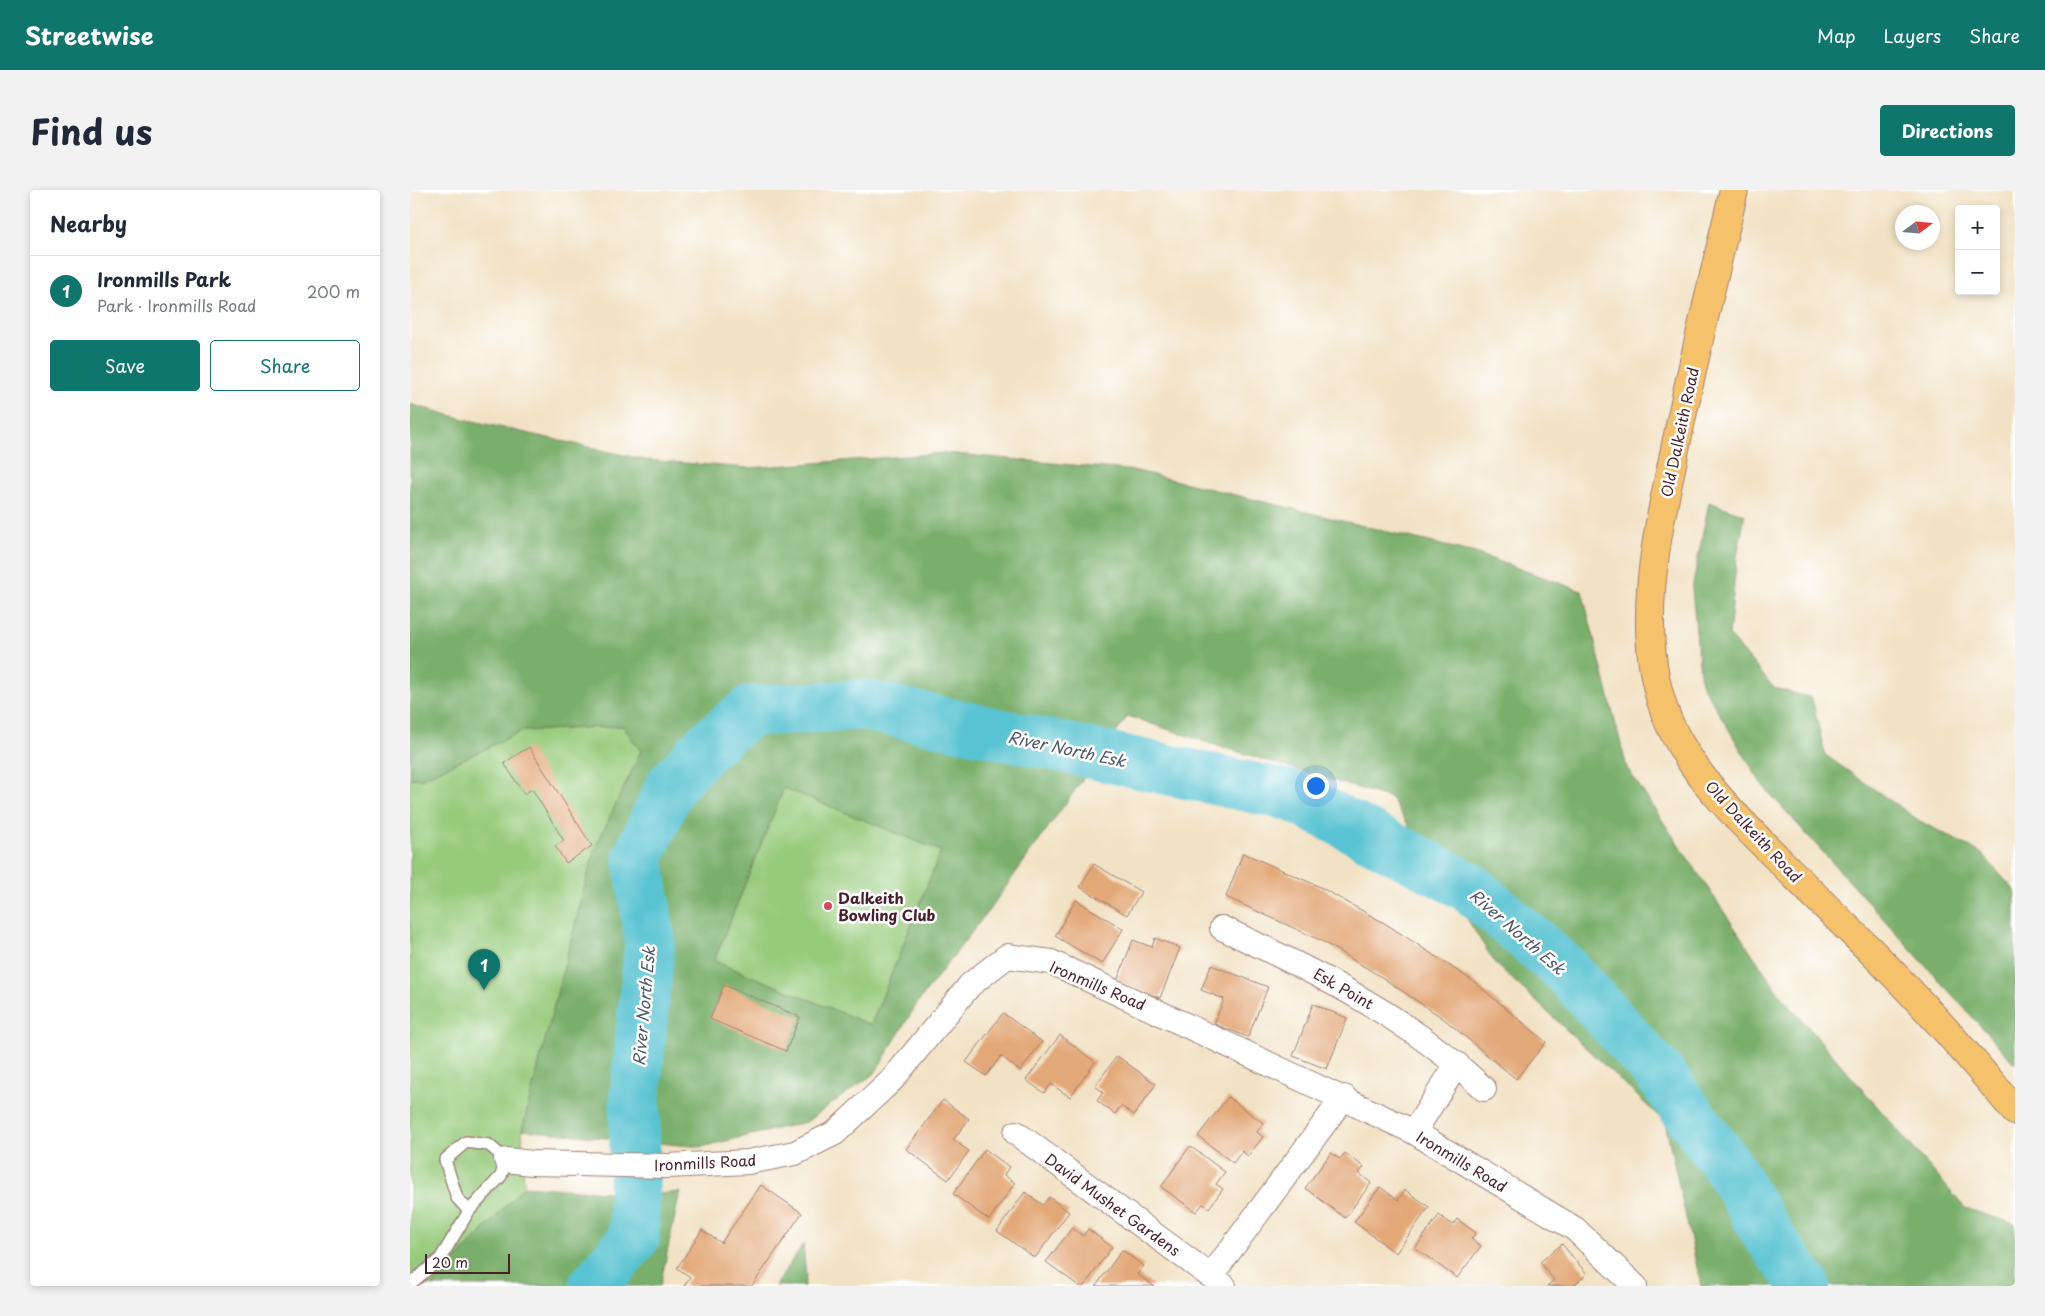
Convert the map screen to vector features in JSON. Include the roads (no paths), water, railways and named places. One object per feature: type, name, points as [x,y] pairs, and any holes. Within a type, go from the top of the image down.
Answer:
[{"type":"main road","name":"Old Dalkeith Road","points":[[1734,190],[1659,529],[1652,589],[1650,634],[1653,666],[1658,690],[1676,736],[1700,772],[1730,809],[1891,971],[1958,1043],[2015,1111]]},
{"type":"street","name":"Esk Point","points":[[1222,928],[1310,968],[1352,993],[1415,1032],[1457,1064],[1484,1089]]},
{"type":"street","name":"Ironmills Road","points":[[506,1160],[532,1163],[667,1166],[748,1162],[795,1153],[835,1133],[892,1080],[970,985],[1007,956],[1051,962],[1414,1132],[1575,1229],[1635,1286]]},
{"type":"street","points":[[1414,1132],[1457,1064]]},
{"type":"street","name":"David Mushet Gardens","points":[[1016,1133],[1218,1281],[1344,1098]]},
{"type":"lane","points":[[410,1284],[440,1259],[469,1212],[501,1176],[506,1160],[489,1145],[466,1142],[444,1160],[457,1198],[469,1212]]},
{"type":"waterway","name":"River North Esk","points":[[594,1286],[634,1238],[635,1095],[650,940],[638,857],[671,785],[708,745],[750,711],[863,705],[1292,796],[1469,887],[1565,969],[1659,1073],[1729,1168],[1768,1235],[1805,1286]]},
{"type":"place","name":"Dalkeith Bowling Club","points":[[828,906]]},
{"type":"place","name":"Ironmills Park","points":[[484,990]]}]
